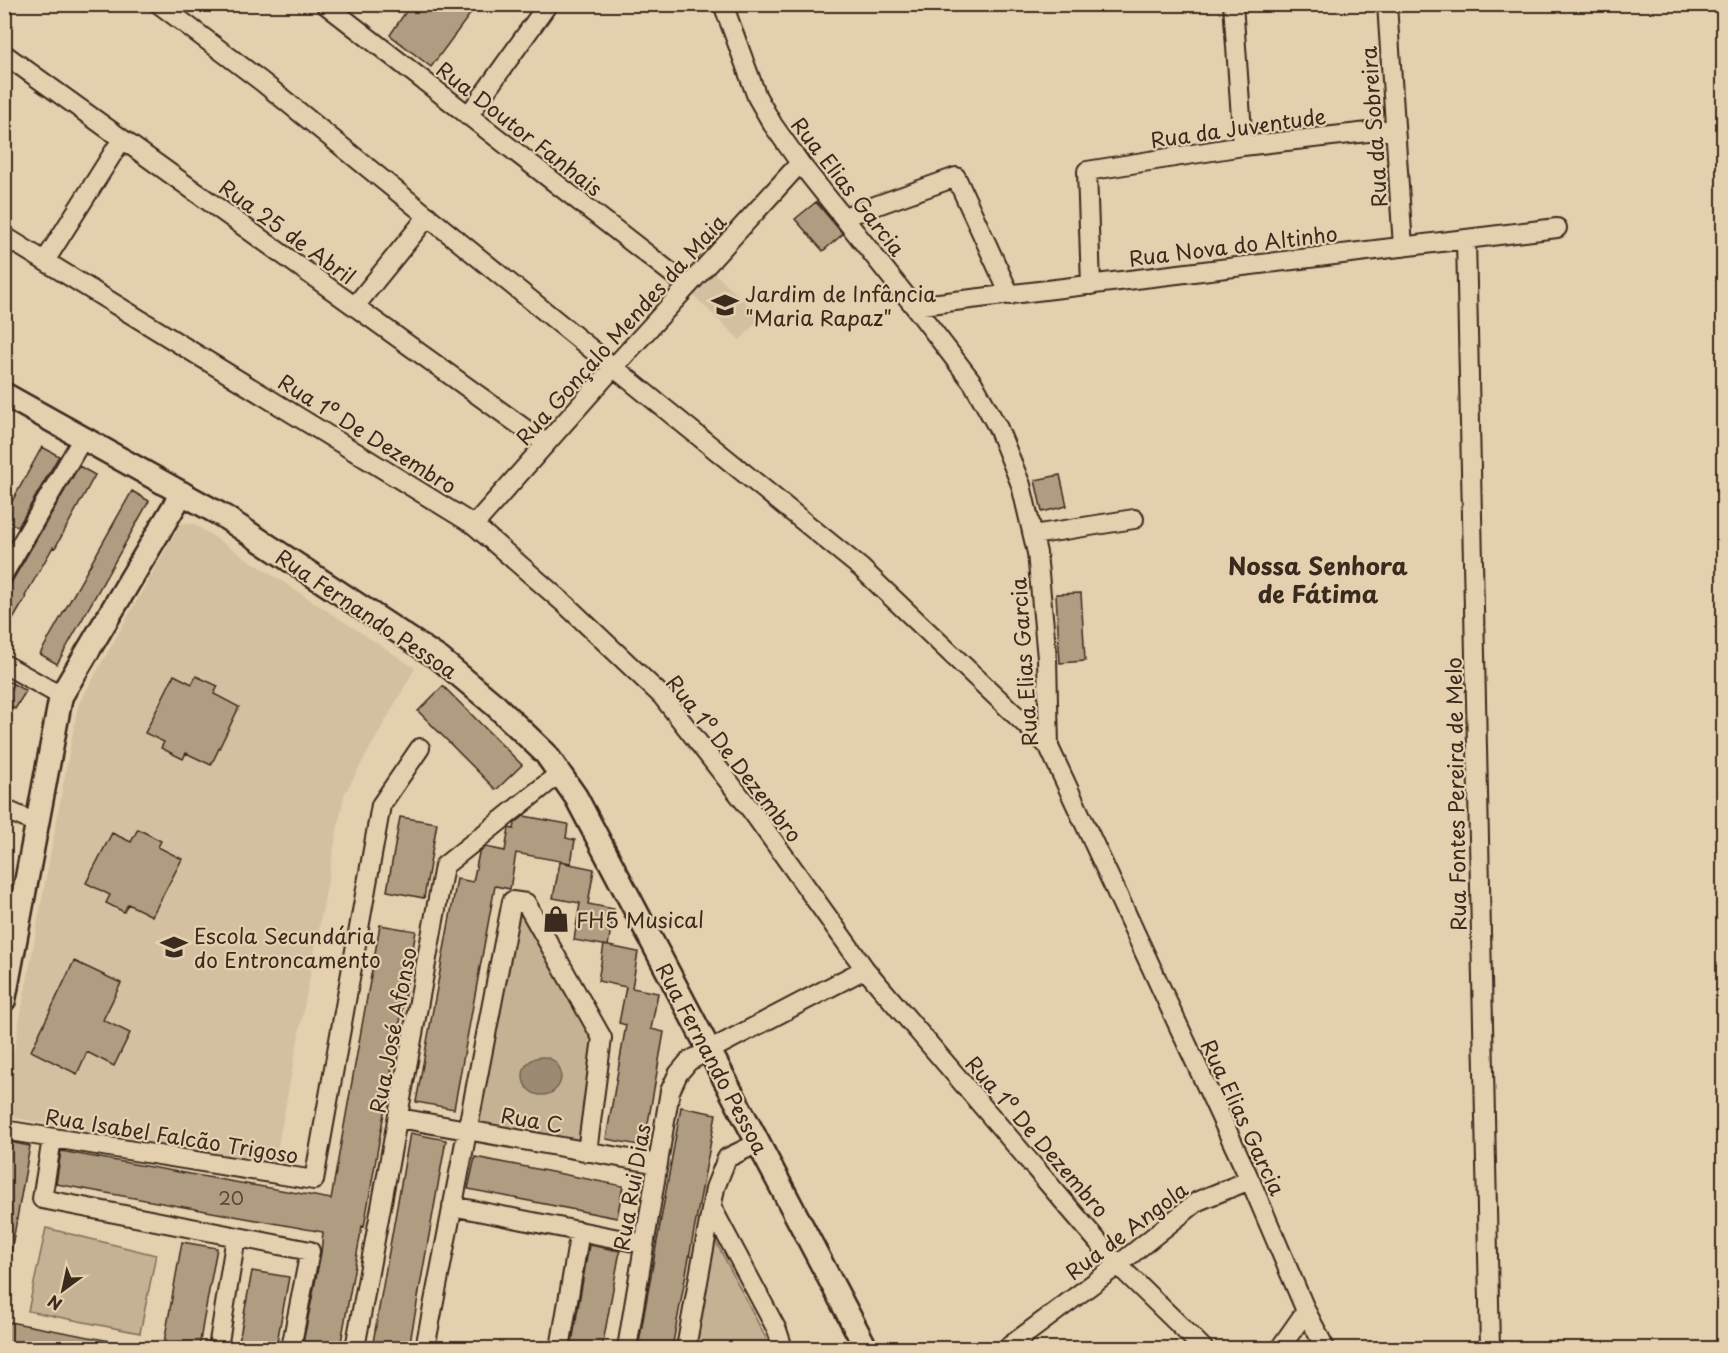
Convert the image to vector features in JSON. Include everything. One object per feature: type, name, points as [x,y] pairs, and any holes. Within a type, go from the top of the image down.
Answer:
[{"type":"street","points":[[159,4],[261,81],[861,568],[1049,747]]},
{"type":"street","name":"Rua Doutor Fanhais","points":[[325,4],[688,286]]},
{"type":"street","points":[[468,116],[548,4]]},
{"type":"street","name":"Rua Elias Garcia","points":[[723,4],[757,97],[773,125],[800,163],[973,383],[998,428],[1021,485],[1037,553],[1047,658],[1049,747],[1250,1180],[1324,1348]]},
{"type":"street","points":[[1233,4],[1243,146]]},
{"type":"street","name":"Rua da Sobreira","points":[[1387,4],[1403,247]]},
{"type":"street","name":"Rua 25 de Abril","points":[[4,54],[546,444]]},
{"type":"street","name":"Rua da Juventude","points":[[1091,285],[1087,171],[1243,146],[1395,129]]},
{"type":"street","points":[[45,261],[122,139]]},
{"type":"street","name":"Rua Gonçalo Mendes da Maia","points":[[474,525],[800,163]]},
{"type":"street","points":[[844,217],[956,177],[1010,295]]},
{"type":"street","points":[[354,306],[428,216]]},
{"type":"street","name":"Rua Nova do Altinho","points":[[914,306],[1557,228]]},
{"type":"street","name":"Rua 1º De Dezembro","points":[[4,236],[474,525],[566,605],[662,696],[754,814],[865,969],[1118,1265],[1203,1348]]},
{"type":"street","name":"Rua Fontes Pereira de Melo","points":[[1466,239],[1490,1348]]},
{"type":"street","name":"Rua Fernando Pessoa","points":[[4,394],[223,516],[440,659],[496,706],[546,754],[576,797],[866,1348]]},
{"type":"street","points":[[4,573],[83,438]]},
{"type":"street","points":[[4,1000],[62,696],[182,493]]},
{"type":"street","points":[[1033,535],[1134,519]]},
{"type":"street","points":[[4,664],[62,696]]},
{"type":"street","name":"Rua Isabel Falcão Trigoso","points":[[4,1130],[314,1180],[381,805],[420,748]]},
{"type":"street","name":"Rua José Afonso","points":[[355,1348],[444,866],[560,773]]},
{"type":"street","points":[[4,809],[36,824]]},
{"type":"street","points":[[425,1348],[512,901],[526,903],[602,1038],[587,1152]]},
{"type":"street","name":"Rua Rui Dias","points":[[627,1348],[670,1091],[678,1074],[689,1062],[710,1050],[865,969]]},
{"type":"street","name":"Rua C","points":[[399,1118],[658,1164]]},
{"type":"street","points":[[52,1139],[42,1199],[310,1251],[291,1348]]},
{"type":"street","points":[[686,1348],[715,1188],[727,1158],[758,1143]]},
{"type":"street","name":"Rua de Angola","points":[[1007,1348],[1118,1265],[1198,1201],[1250,1180]]},
{"type":"street","points":[[452,1206],[644,1244]]},
{"type":"street","points":[[712,1208],[777,1330],[783,1348]]},
{"type":"street","points":[[560,1348],[580,1231]]},
{"type":"street","points":[[218,1348],[236,1237]]},
{"type":"street","points":[[1280,1348],[1306,1311]]},
{"type":"shaded area","name":"Jardim de Infância \"Maria Rapaz\"","points":[[711,270],[761,317],[740,340],[690,292]]},
{"type":"shaded area","name":"Escola Secundária do Entroncamento","points":[[180,524],[194,524],[415,668],[344,795],[274,1167],[5,1116],[5,1099],[78,705]]},
{"type":"shaded area","points":[[514,907],[526,909],[599,1039],[585,1147],[474,1126]]},
{"type":"shaded area","points":[[542,1057],[555,1063],[561,1076],[555,1089],[542,1095],[529,1089],[523,1076],[529,1063]]},
{"type":"shaded area","points":[[46,1228],[156,1255],[140,1333],[28,1311]]},
{"type":"shaded area","points":[[711,1232],[771,1348],[691,1348]]},
{"type":"building","points":[[411,4],[458,4],[471,13],[431,67],[390,35]]},
{"type":"building","points":[[816,202],[843,234],[823,251],[795,219]]},
{"type":"building","points":[[42,447],[59,456],[18,527],[4,520],[4,516]]},
{"type":"building","points":[[79,466],[95,475],[4,635],[4,595]]},
{"type":"building","points":[[1060,475],[1067,506],[1042,512],[1035,480]]},
{"type":"building","points":[[132,491],[149,501],[57,664],[40,654]]},
{"type":"building","points":[[1081,593],[1085,661],[1060,663],[1056,594]]},
{"type":"building","points":[[174,675],[192,684],[196,676],[218,686],[214,694],[239,707],[211,765],[186,753],[183,759],[161,748],[164,742],[145,733]]},
{"type":"building","points":[[4,679],[26,691],[15,709],[4,703]]},
{"type":"building","points":[[443,686],[522,765],[496,790],[418,711]]},
{"type":"building","points":[[524,816],[568,824],[566,838],[575,840],[571,863],[516,853],[510,889],[495,886],[454,1109],[416,1102],[457,879],[473,882],[479,853],[486,847],[505,851],[509,828],[514,829],[515,823]]},
{"type":"building","points":[[400,817],[437,823],[424,898],[387,891]]},
{"type":"building","points":[[138,829],[161,841],[158,847],[182,859],[152,916],[128,904],[124,912],[106,903],[110,895],[86,883],[112,833],[131,842]]},
{"type":"building","points":[[560,862],[594,869],[588,904],[614,909],[608,946],[574,940],[580,903],[553,898]]},
{"type":"building","points":[[380,925],[416,931],[364,1227],[362,1226],[340,1348],[302,1348],[323,1232],[56,1184],[61,1151],[331,1199]]},
{"type":"building","points":[[604,945],[638,952],[632,988],[658,993],[651,1029],[664,1032],[644,1146],[606,1139],[626,1025],[619,1023],[626,987],[598,981]]},
{"type":"building","points":[[74,961],[121,983],[103,1020],[130,1033],[114,1066],[87,1052],[77,1074],[31,1051]]},
{"type":"building","points":[[681,1107],[716,1114],[672,1348],[638,1348]]},
{"type":"building","points":[[410,1133],[446,1140],[409,1348],[372,1348]]},
{"type":"building","points":[[4,1141],[30,1146],[11,1252],[4,1251]]},
{"type":"building","points":[[475,1157],[623,1186],[617,1218],[468,1189]]},
{"type":"building","points":[[182,1242],[217,1248],[199,1348],[163,1348]]},
{"type":"building","points":[[589,1245],[620,1251],[602,1348],[571,1348]]},
{"type":"building","points":[[252,1271],[289,1277],[276,1348],[238,1347]]},
{"type":"building","points":[[4,1321],[116,1342],[116,1348],[4,1348]]},
{"type":"place","name":"Jardim de Infância \"Maria Rapaz\"","points":[[725,305]]},
{"type":"place","name":"FH5 Musical","points":[[556,919]]},
{"type":"place","name":"Escola Secundária do Entroncamento","points":[[174,947]]},
{"type":"district","name":"Nossa Senhora de Fátima","points":[[1318,579]]}]
